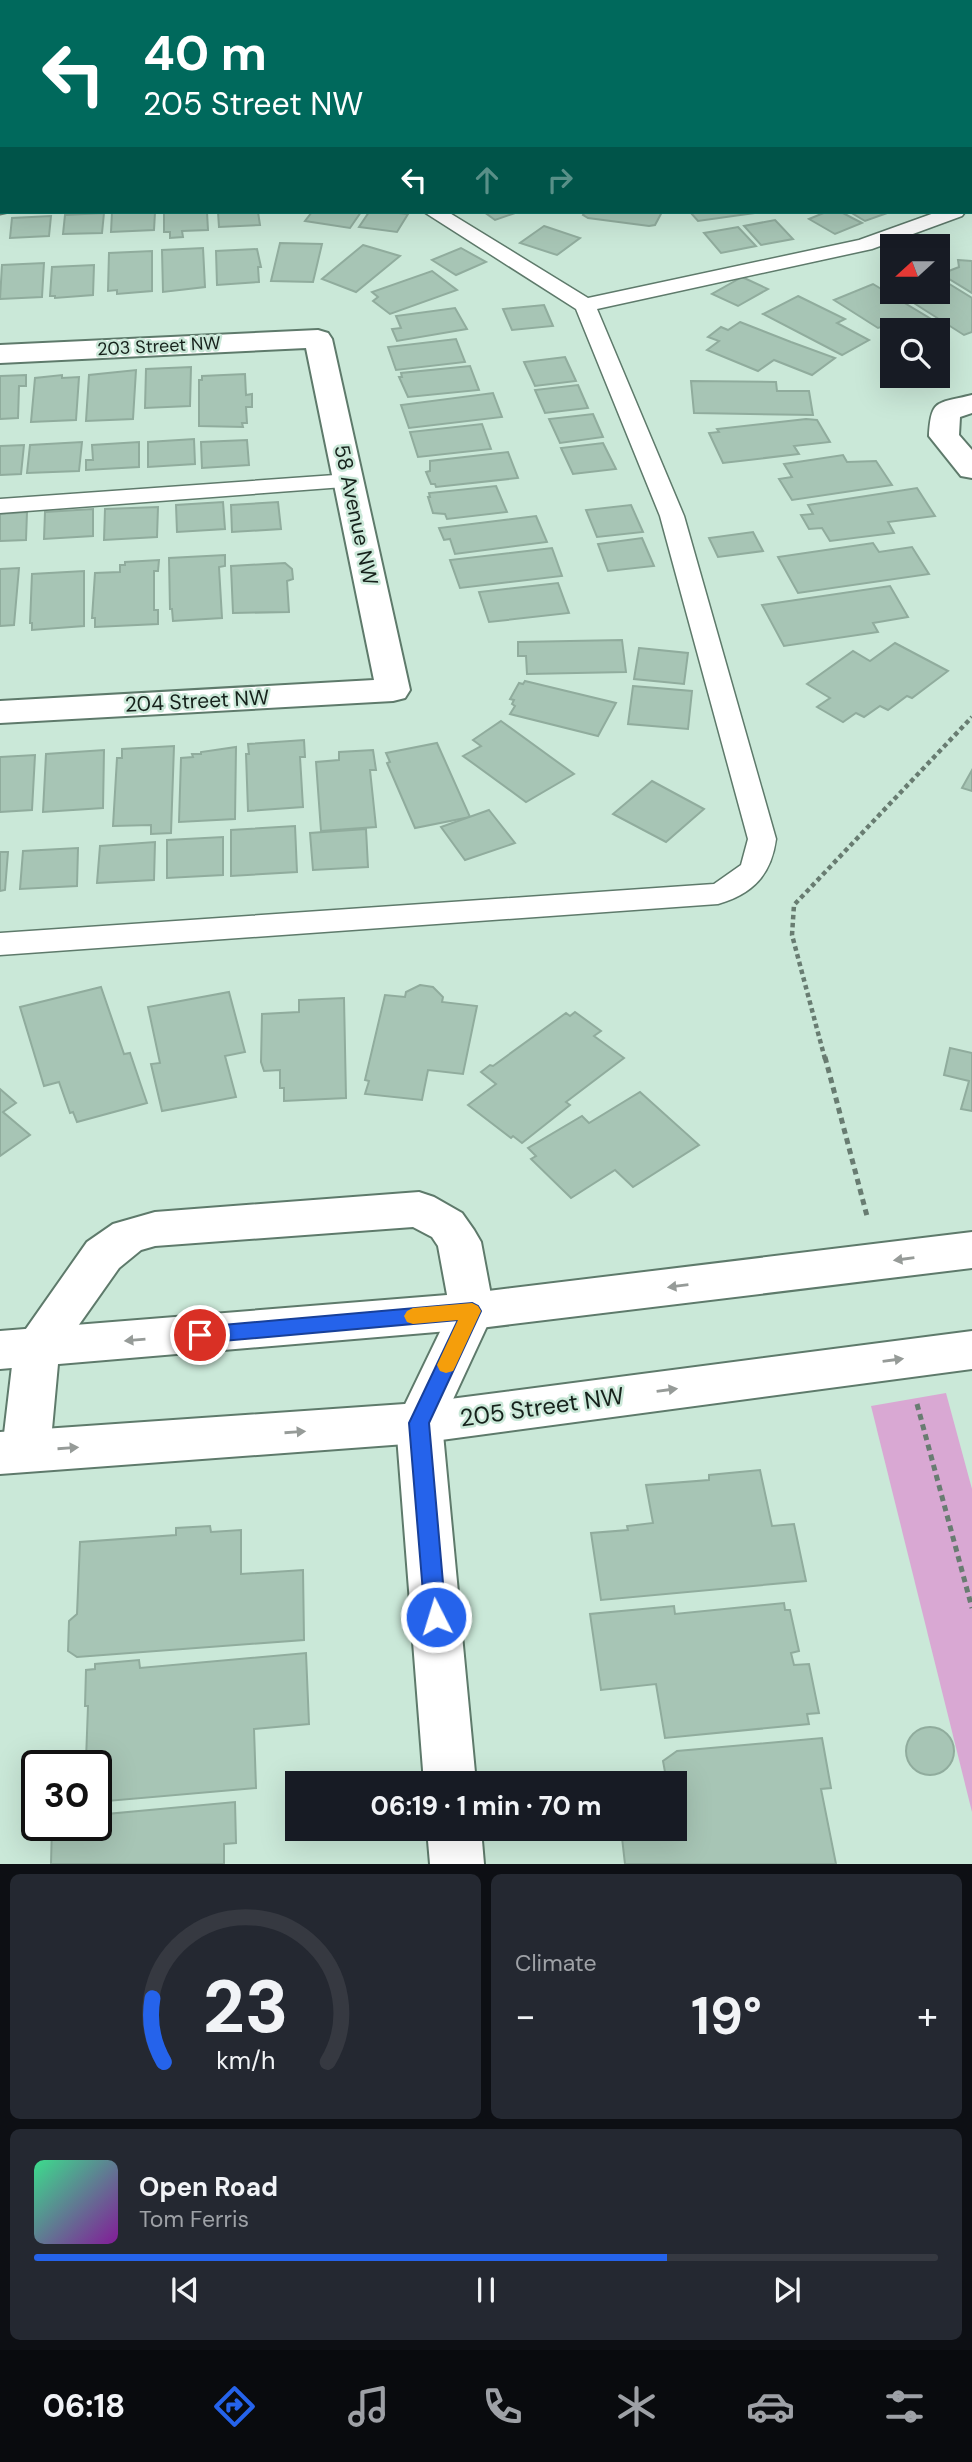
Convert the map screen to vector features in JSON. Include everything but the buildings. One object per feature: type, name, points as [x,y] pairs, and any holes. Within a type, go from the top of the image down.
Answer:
[{"type":"street","name":"203 Street NW","points":[[0,354],[318,339]]},
{"type":"street","name":"58 Avenue NW","points":[[318,339],[393,690]]},
{"type":"street","points":[[958,408],[944,436],[972,469]]},
{"type":"street","name":"204 Street NW","points":[[0,712],[393,690]]},
{"type":"street","name":"205 Street NW","points":[[472,1311],[460,1242],[447,1225],[419,1209],[155,1228],[128,1236],[103,1255],[19,1349],[13,1452],[419,1423],[972,1350]]},
{"type":"street","points":[[19,1349],[472,1311],[972,1250]]},
{"type":"street","points":[[449,1771],[419,1423],[472,1311]]},
{"type":"street","points":[[455,1841],[457,1864]]},
{"type":"lane","points":[[0,944],[718,894],[752,875],[760,859],[762,839],[672,516],[585,304],[437,214]]},
{"type":"lane","points":[[585,304],[865,245],[950,214]]},
{"type":"lane","points":[[0,506],[349,481]]},
{"type":"path","points":[[879,1262],[792,935],[791,920],[794,905],[802,894],[972,718]]},
{"type":"path","points":[[904,1359],[972,1608]]},
{"type":"shaded area","points":[[946,1393],[972,1489],[972,1812],[871,1406]]},
{"type":"slow traffic","points":[[413,1316],[472,1311],[446,1365]]},
{"type":"route","points":[[200,1335],[472,1311],[419,1423],[436,1617]]}]
